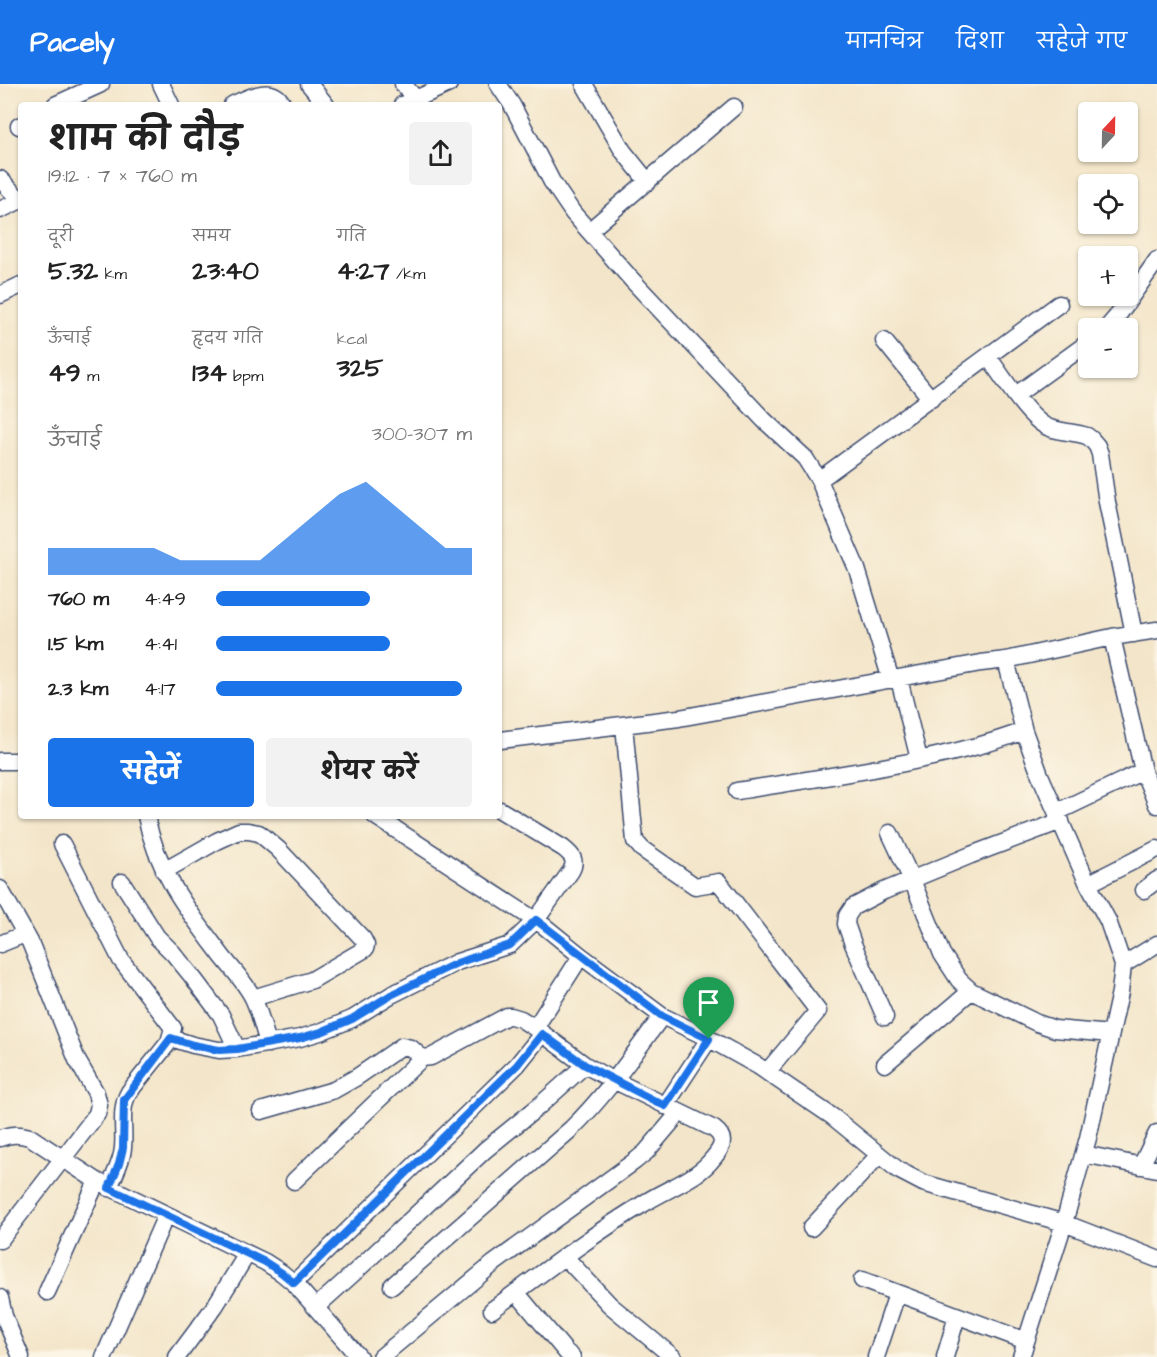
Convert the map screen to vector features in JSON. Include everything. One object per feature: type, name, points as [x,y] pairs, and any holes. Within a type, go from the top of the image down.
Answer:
[{"type":"street","points":[[62,102],[101,84]]},
{"type":"street","points":[[161,84],[170,102]]},
{"type":"street","points":[[309,84],[324,102]]},
{"type":"street","points":[[403,84],[409,102],[449,84]]},
{"type":"street","points":[[498,84],[512,105],[562,198],[639,288],[764,420],[805,458],[819,480],[857,569],[920,759]]},
{"type":"street","points":[[584,84],[623,151],[648,182]]},
{"type":"street","points":[[238,102],[260,92],[269,91],[279,96],[282,102]]},
{"type":"street","points":[[590,231],[734,107]]},
{"type":"street","points":[[0,179],[18,197]]},
{"type":"street","points":[[0,210],[18,201]]},
{"type":"street","points":[[1116,318],[1157,261]]},
{"type":"street","points":[[0,295],[18,286]]},
{"type":"street","points":[[819,480],[1059,304]]},
{"type":"street","points":[[884,341],[931,399]]},
{"type":"street","points":[[1016,395],[1078,350]]},
{"type":"street","points":[[988,357],[1032,416],[1049,428],[1086,436],[1097,446],[1134,634]]},
{"type":"street","points":[[502,740],[679,718],[1006,660],[1112,637],[1157,630]]},
{"type":"street","points":[[1112,637],[1143,771],[1157,805]]},
{"type":"street","points":[[862,1280],[957,1316],[1024,1349],[1084,1154],[1120,992],[1123,966],[1108,921],[1088,885],[1040,775],[1024,731],[1006,660]]},
{"type":"street","points":[[624,725],[635,841],[642,849],[695,886],[719,882],[818,1011],[767,1072]]},
{"type":"street","points":[[737,791],[920,759],[983,745],[1024,731]]},
{"type":"street","points":[[0,761],[18,761]]},
{"type":"street","points":[[885,1017],[846,924],[847,916],[853,907],[884,891],[1059,817],[1143,771]]},
{"type":"street","points":[[171,1038],[219,1050],[300,1038],[352,1019],[391,995],[457,963],[510,945],[536,920],[571,871],[574,860],[570,853],[502,811]]},
{"type":"street","points":[[147,819],[149,832],[164,871],[188,910],[254,998],[268,1044]]},
{"type":"street","points":[[380,819],[536,920],[662,1016],[709,1039],[767,1072],[833,1117],[898,1170],[922,1183],[1064,1223],[1157,1259]]},
{"type":"street","points":[[164,871],[239,831],[259,833],[278,849],[363,939],[366,945],[364,950],[312,980],[254,998]]},
{"type":"street","points":[[890,833],[942,954],[959,980],[971,991],[1037,1023],[1055,1029],[1111,1034]]},
{"type":"street","points":[[47,1292],[103,1185],[119,1164],[123,1148],[124,1100],[171,1038],[173,1028],[121,960],[62,844]]},
{"type":"street","points":[[1088,885],[1157,849]]},
{"type":"street","points":[[122,882],[157,937],[173,953],[221,1015],[237,1049]]},
{"type":"street","points":[[0,890],[38,962],[77,1060],[96,1094],[99,1105],[97,1114],[0,1240]]},
{"type":"street","points":[[0,944],[25,934]]},
{"type":"street","points":[[1123,966],[1157,945]]},
{"type":"street","points":[[294,1283],[517,1065],[581,956]]},
{"type":"street","points":[[885,1064],[971,991]]},
{"type":"street","points":[[294,1181],[422,1058],[431,1057],[507,1016],[521,1019],[585,1065],[720,1134],[723,1138],[716,1154],[696,1174],[644,1203],[492,1310]]},
{"type":"street","points":[[392,1286],[588,1112],[662,1016]]},
{"type":"street","points":[[381,1357],[493,1264],[646,1152],[672,1110],[709,1039]]},
{"type":"street","points":[[261,1111],[334,1089],[357,1077],[402,1046],[411,1048],[422,1058]]},
{"type":"street","points":[[316,1307],[485,1149],[538,1107],[585,1065]]},
{"type":"street","points":[[1084,1154],[1149,1167],[1157,1133]]},
{"type":"street","points":[[0,1138],[10,1134],[30,1137],[103,1185],[265,1262],[294,1283],[359,1357]]},
{"type":"street","points":[[811,1228],[879,1155]]},
{"type":"street","points":[[104,1357],[166,1215]]},
{"type":"street","points":[[177,1357],[215,1306],[247,1254]]},
{"type":"street","points":[[565,1257],[610,1305],[673,1357]]},
{"type":"street","points":[[516,1292],[572,1357]]},
{"type":"street","points":[[876,1357],[897,1294]]},
{"type":"street","points":[[0,1298],[4,1316],[4,1333],[21,1357]]},
{"type":"street","points":[[945,1357],[957,1316]]},
{"type":"route","points":[[536,920],[662,1016],[709,1039],[665,1106],[585,1065],[542,1034],[517,1065],[294,1283],[265,1262],[109,1188],[123,1148],[124,1100],[171,1038],[219,1050],[300,1038],[321,1032],[352,1019],[391,995],[457,963],[510,945],[536,920]]}]
